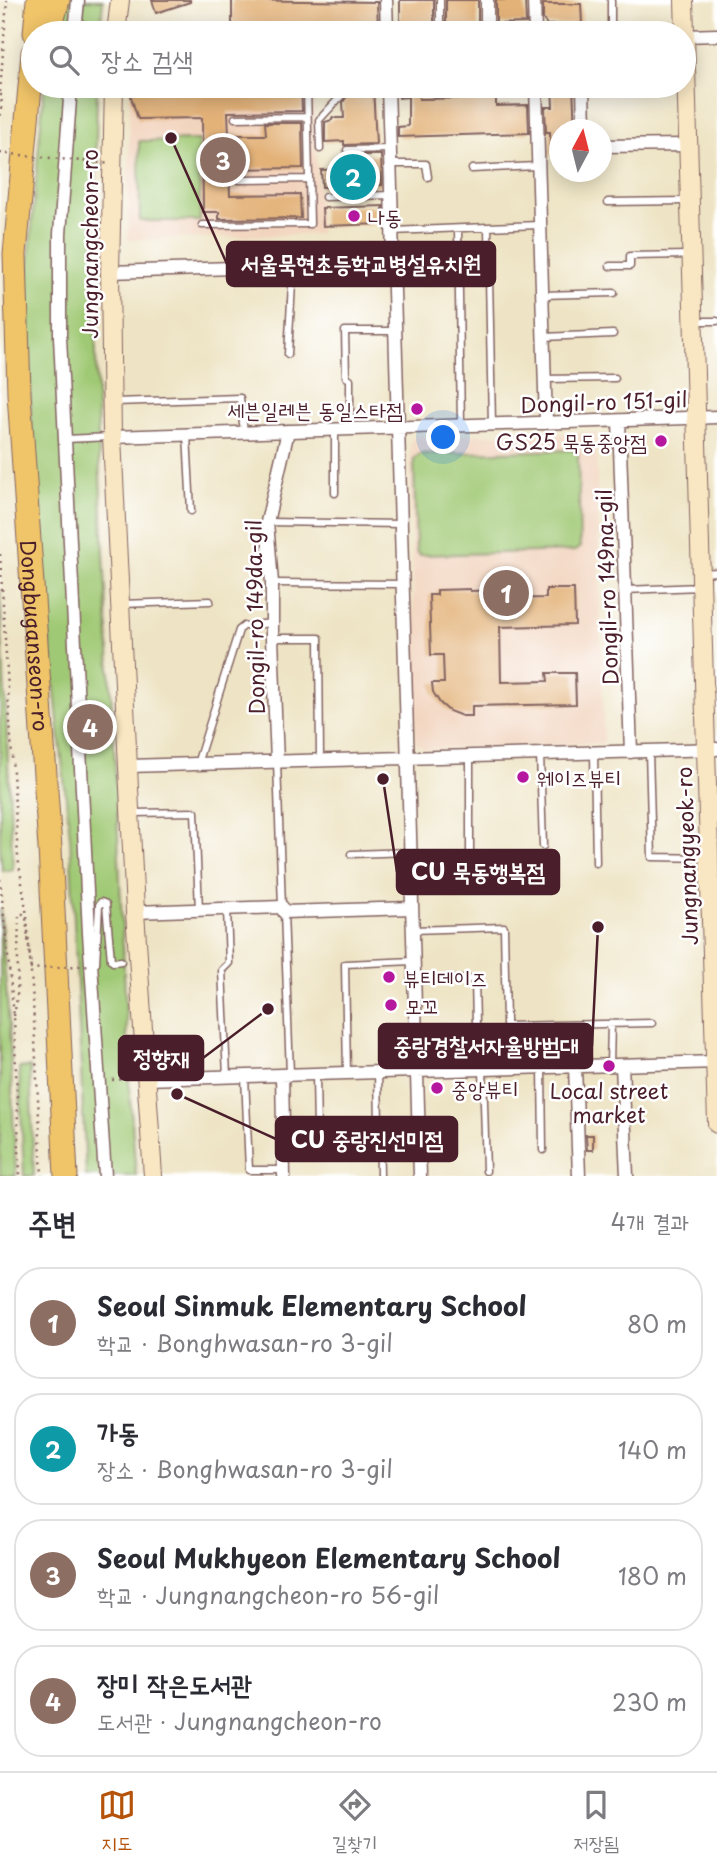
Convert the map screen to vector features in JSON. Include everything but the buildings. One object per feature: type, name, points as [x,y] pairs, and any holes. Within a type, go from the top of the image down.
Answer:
[{"type":"highway","points":[[36,21],[38,0]]},
{"type":"highway","points":[[52,21],[58,0]]},
{"type":"highway","name":"Dongbuganseon-ro","points":[[31,98],[15,254],[19,380],[50,848],[66,1176]]},
{"type":"main road","points":[[117,21],[120,0]]},
{"type":"main road","name":"Jungnangyeok-ro","points":[[684,0],[685,21]]},
{"type":"main road","name":"Jungnangcheon-ro","points":[[114,98],[110,272],[119,604],[135,912],[153,1176]]},
{"type":"main road","name":"Jungnangyeok-ro","points":[[686,98],[696,418],[706,577],[717,1124]]},
{"type":"street","points":[[76,21],[78,0]]},
{"type":"street","points":[[386,0],[387,21]]},
{"type":"street","points":[[487,0],[487,21]]},
{"type":"street","points":[[534,0],[535,21]]},
{"type":"street","points":[[696,36],[717,36]]},
{"type":"street","points":[[70,98],[59,255],[64,439],[91,965],[105,1176]]},
{"type":"street","points":[[388,98],[420,1176]]},
{"type":"street","points":[[536,98],[546,422]]},
{"type":"street","points":[[583,98],[584,119]]},
{"type":"street","points":[[612,146],[687,145]]},
{"type":"street","points":[[110,272],[393,263]]},
{"type":"street","name":"Dongil-ro 151-gil","points":[[113,437],[717,417]]},
{"type":"street","name":"Dongil-ro 149na-gil","points":[[619,421],[631,752]]},
{"type":"street","name":"Dongil-ro 149da-gil","points":[[277,762],[272,583],[267,522],[288,431]]},
{"type":"street","points":[[129,766],[711,749]]},
{"type":"street","points":[[135,912],[227,908],[412,908]]},
{"type":"street","points":[[146,1079],[716,1062]]},
{"type":"street","points":[[616,1065],[627,1176]]},
{"type":"street","points":[[575,1066],[579,1176]]},
{"type":"street","points":[[284,1173],[286,1075]]},
{"type":"lane","points":[[440,0],[440,21]]},
{"type":"lane","points":[[611,0],[611,21]]},
{"type":"lane","points":[[202,226],[310,224],[307,98]]},
{"type":"lane","points":[[320,149],[319,120],[339,98]]},
{"type":"lane","points":[[234,118],[307,117]]},
{"type":"lane","points":[[347,150],[390,149]]},
{"type":"lane","points":[[391,164],[426,163],[428,177]]},
{"type":"lane","points":[[472,169],[536,166]]},
{"type":"lane","points":[[239,180],[309,179]]},
{"type":"lane","points":[[325,197],[391,195]]},
{"type":"lane","points":[[608,202],[689,201]]},
{"type":"lane","points":[[392,231],[539,225]]},
{"type":"lane","name":"Dongil-ro 151-gil","points":[[488,228],[492,424]]},
{"type":"lane","points":[[458,229],[461,425]]},
{"type":"lane","points":[[610,266],[630,266],[630,257],[691,255]]},
{"type":"lane","points":[[288,355],[293,266]]},
{"type":"lane","points":[[542,295],[614,293]]},
{"type":"lane","points":[[693,321],[717,321]]},
{"type":"lane","points":[[350,429],[350,379],[345,377],[345,331],[395,331]]},
{"type":"lane","points":[[543,337],[613,334]]},
{"type":"lane","points":[[544,379],[615,378]]},
{"type":"lane","points":[[112,402],[240,398],[244,432]]},
{"type":"lane","points":[[335,429],[335,493]]},
{"type":"lane","points":[[187,434],[191,511]]},
{"type":"lane","points":[[64,439],[113,437]]},
{"type":"lane","points":[[267,522],[401,524]]},
{"type":"lane","points":[[625,590],[706,577]]},
{"type":"lane","points":[[272,583],[403,584]]},
{"type":"lane","points":[[119,604],[210,601]]},
{"type":"lane","points":[[197,764],[239,630],[244,626],[272,623]]},
{"type":"lane","points":[[272,638],[319,638],[320,761]]},
{"type":"lane","points":[[649,751],[652,857],[711,868]]},
{"type":"lane","points":[[594,753],[596,863]]},
{"type":"lane","points":[[540,754],[543,846]]},
{"type":"lane","points":[[411,879],[470,876],[470,757]]},
{"type":"lane","points":[[277,762],[286,1075]]},
{"type":"lane","points":[[131,813],[195,812],[199,909]]},
{"type":"lane","points":[[351,854],[411,852]]},
{"type":"lane","points":[[91,965],[97,960],[99,905],[102,902],[106,904],[111,960],[121,961]]},
{"type":"lane","points":[[227,908],[229,963],[222,970],[227,1076]]},
{"type":"lane","points":[[413,930],[504,927],[507,1068]]},
{"type":"lane","points":[[347,1073],[345,964],[414,961]]},
{"type":"lane","points":[[415,979],[475,979],[486,1171]]},
{"type":"lane","points":[[506,1026],[652,1023]]},
{"type":"lane","points":[[611,1024],[616,1065]]},
{"type":"lane","points":[[561,1025],[561,1067]]},
{"type":"lane","points":[[542,1067],[543,1150]]},
{"type":"lane","points":[[378,1072],[380,1176]]},
{"type":"lane","points":[[316,1074],[317,1133]]},
{"type":"lane","points":[[246,1076],[247,1173],[284,1173]]},
{"type":"path","points":[[0,121],[7,0]]},
{"type":"path","points":[[0,153],[111,164]]},
{"type":"path","points":[[0,554],[18,857],[27,916],[33,1002],[41,1176]]},
{"type":"path","points":[[0,879],[13,1016],[20,1176]]},
{"type":"path","points":[[13,1016],[17,998],[19,914],[26,918],[31,969],[91,965]]},
{"type":"shaded area","points":[[130,98],[314,98],[320,234],[128,240]]},
{"type":"shaded area","points":[[596,433],[604,743],[425,749],[416,743],[410,443],[415,436]]},
{"type":"green space","points":[[63,0],[103,0],[101,21],[57,21]]},
{"type":"green space","points":[[43,98],[97,98],[94,272],[98,437],[129,1083],[136,1176],[86,1176],[70,837],[33,480],[27,283]]},
{"type":"green space","points":[[199,140],[200,221],[140,221],[139,141]]},
{"type":"green space","points":[[575,450],[578,453],[580,547],[575,551],[420,555],[416,551],[414,459],[420,454]]},
{"type":"green space","points":[[0,589],[13,870],[2,871],[0,847]]},
{"type":"green space","points":[[0,909],[9,1024],[16,1176],[0,1176]]},
{"type":"green space","points":[[30,1067],[34,1176],[24,1176],[19,1068]]},
{"type":"place","name":"서울묵현초등학교병설유치원","points":[[171,138]]},
{"type":"place","name":"Seoul Mukhyeon Elementary School","points":[[223,160]]},
{"type":"place","name":"가동","points":[[353,177]]},
{"type":"place","name":"나동","points":[[354,216]]},
{"type":"place","name":"세븐일레븐 동일스타점","points":[[417,409]]},
{"type":"place","name":"GS25 묵동중앙점","points":[[661,441]]},
{"type":"place","name":"Seoul Sinmuk Elementary School","points":[[506,593]]},
{"type":"place","name":"장미 작은도서관","points":[[90,727]]},
{"type":"place","name":"웨이즈뷰티","points":[[523,777]]},
{"type":"place","name":"CU 묵동행복점","points":[[383,779]]},
{"type":"place","name":"중랑경찰서자율방범대","points":[[598,927]]},
{"type":"place","name":"뷰티데이즈","points":[[389,977]]},
{"type":"place","name":"모꼬","points":[[391,1005]]},
{"type":"place","name":"정향재","points":[[268,1009]]},
{"type":"place","name":"Local street market","points":[[609,1066]]},
{"type":"place","name":"중앙뷰티","points":[[437,1088]]},
{"type":"place","name":"CU 중랑진선미점","points":[[177,1094]]}]
